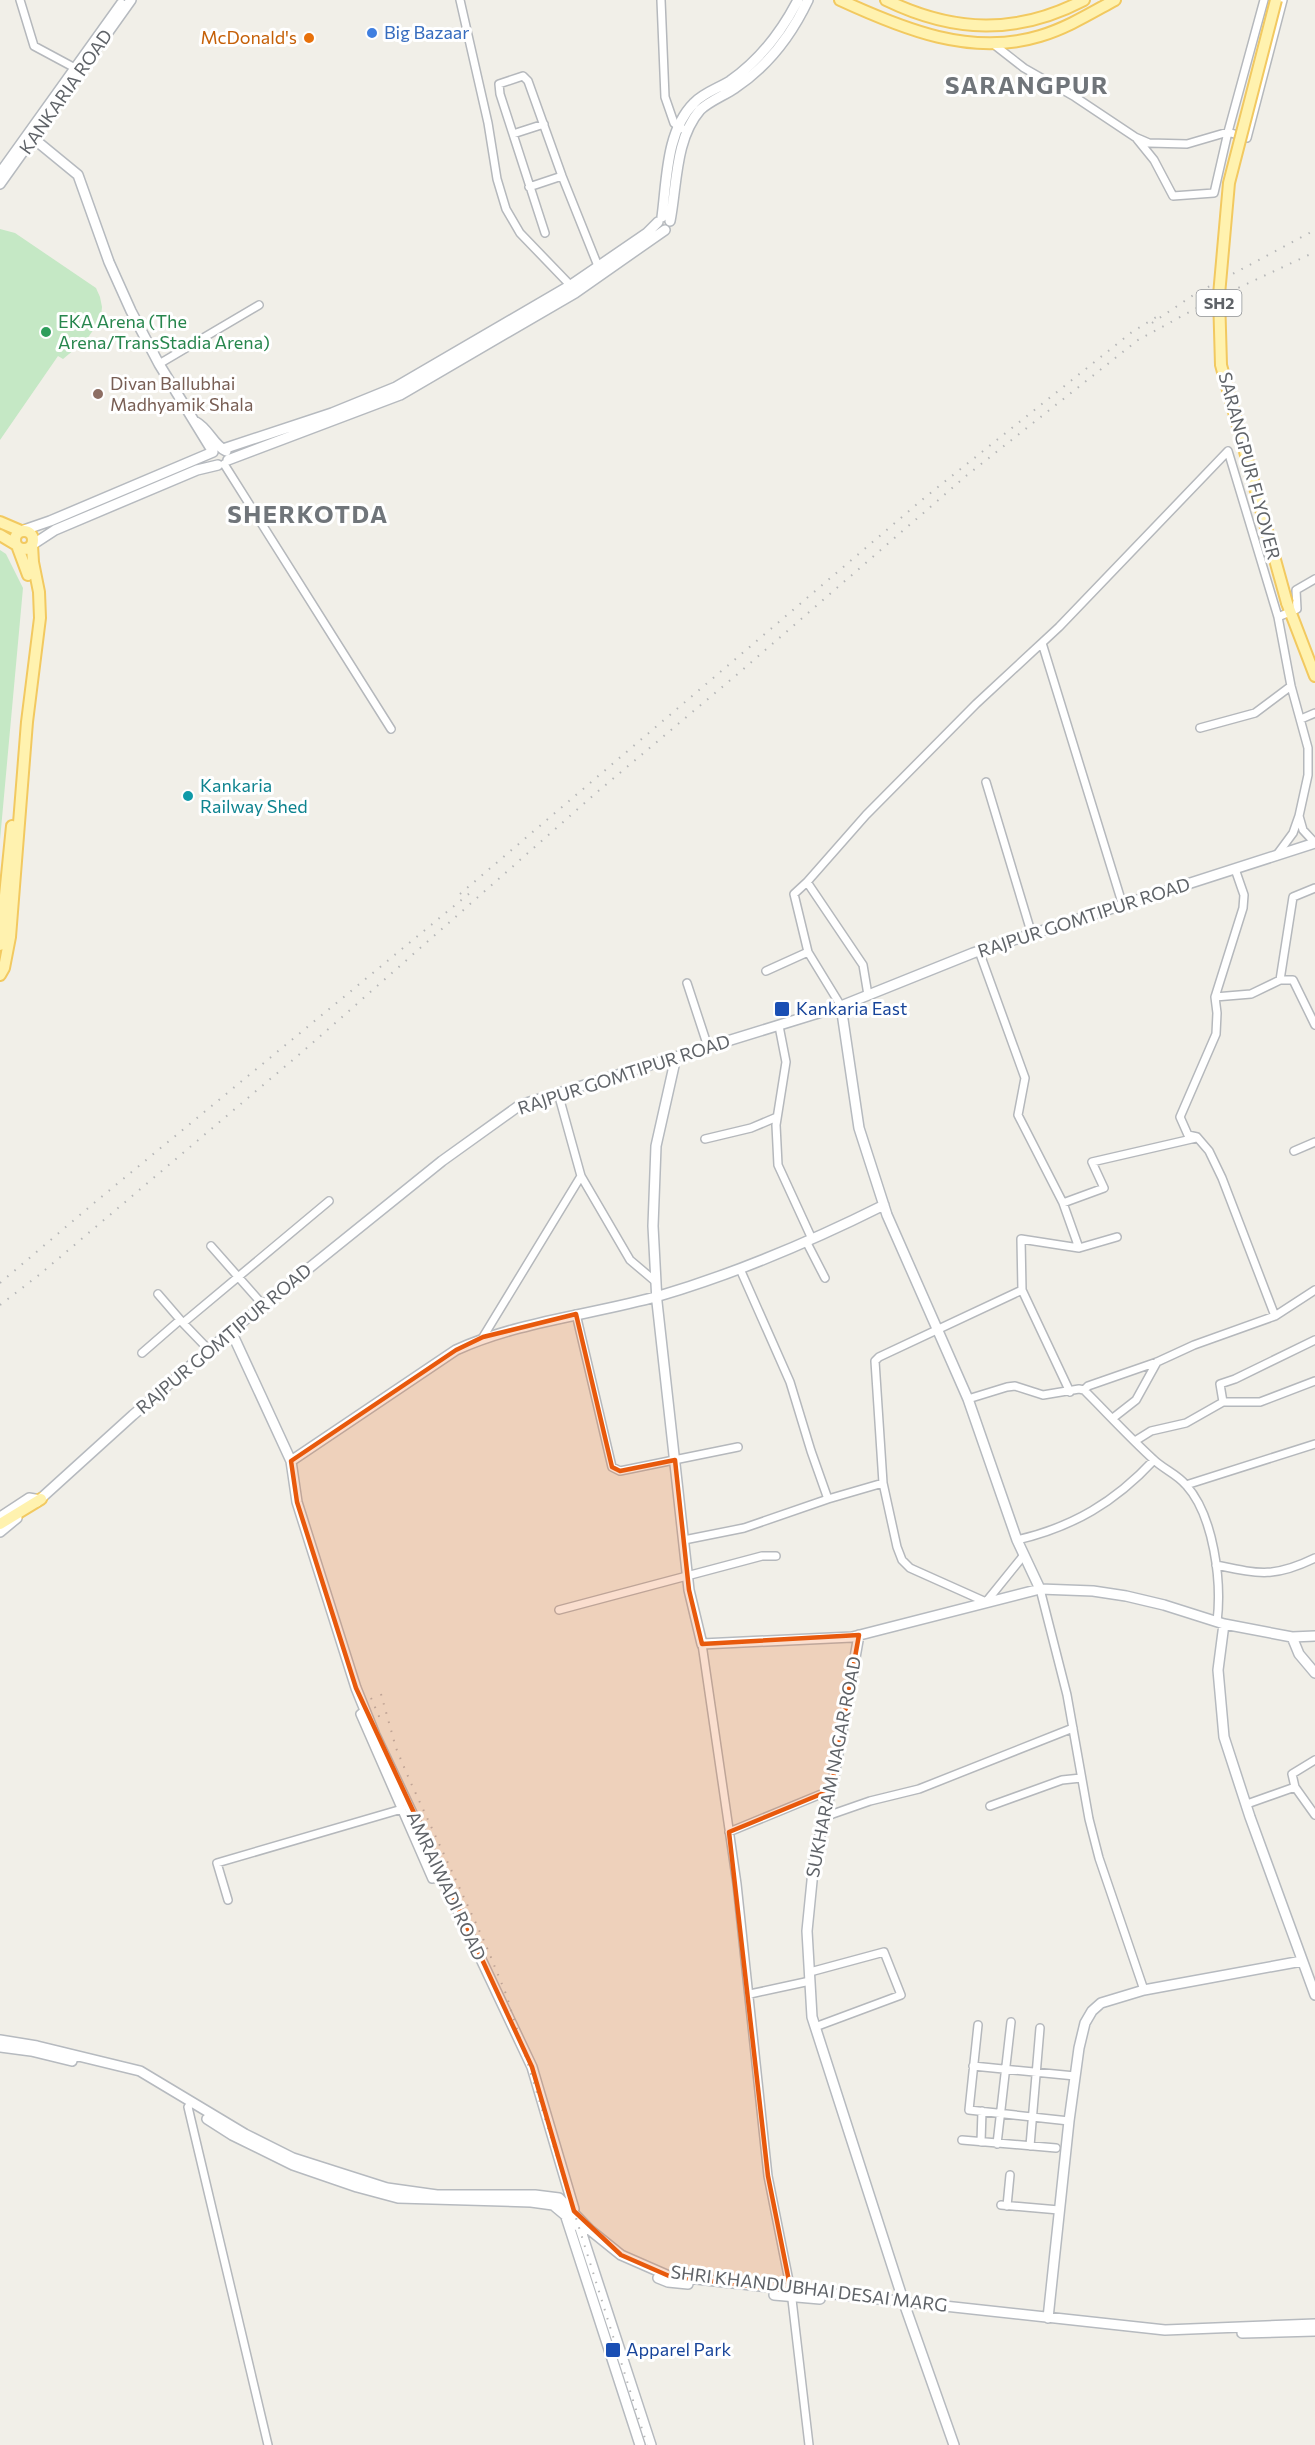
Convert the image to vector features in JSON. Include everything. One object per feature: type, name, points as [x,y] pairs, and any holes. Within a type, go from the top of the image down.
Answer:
[{"type":"main road","points":[[124,0],[30,136],[78,175],[109,262],[130,311],[159,364],[196,422],[197,429],[219,450],[227,453],[223,463]]},
{"type":"main road","name":"KANKARIA ROAD","points":[[1,179],[30,136],[131,0]]},
{"type":"main road","points":[[684,129],[695,102],[755,62],[774,40],[798,0]]},
{"type":"main road","points":[[0,983],[32,665],[32,593],[26,564],[17,546],[16,534],[219,450],[332,413],[400,395],[573,289],[664,223],[672,148],[684,129],[701,109],[761,69],[782,45],[808,0]]},
{"type":"main road","points":[[840,0],[894,25],[946,39],[977,44],[1040,36],[1079,20],[1115,0]]},
{"type":"main road","points":[[886,0],[959,26],[988,26],[1042,19],[1084,0]]},
{"type":"main road","name":"SARANGPUR FLYOVER","points":[[1276,0],[1229,183],[1219,295],[1221,365],[1288,607]]},
{"type":"main road","points":[[573,289],[598,266],[664,223]]},
{"type":"main road","points":[[0,535],[25,550],[56,530],[197,470],[223,463],[383,398]]},
{"type":"main road","points":[[219,450],[212,460],[223,463]]},
{"type":"main road","points":[[0,522],[31,534],[33,540],[33,562],[39,592],[40,618],[32,665]]},
{"type":"main road","name":"SH2","points":[[1288,607],[1315,676]]},
{"type":"main road","name":"RAJPUR GOMTIPUR ROAD","points":[[0,1532],[231,1331],[442,1161],[520,1105],[841,1006],[979,951],[1315,843]]},
{"type":"main road","points":[[841,1006],[859,1128],[884,1205],[968,1399],[1017,1540],[1040,1589]]},
{"type":"main road","points":[[676,1057],[656,1146],[653,1226],[657,1296],[688,1575],[702,1644]]},
{"type":"main road","points":[[291,1461],[456,1350],[483,1337],[657,1296],[740,1269],[884,1205]]},
{"type":"main road","name":"AMRAIWADI ROAD","points":[[231,1331],[291,1461],[297,1502],[365,1710],[532,2067],[565,2177],[569,2212]]},
{"type":"main road","points":[[0,1524],[40,1499]]},
{"type":"main road","points":[[859,1635],[1040,1589],[1094,1591],[1126,1596],[1220,1623],[1292,1637],[1315,1636]]},
{"type":"main road","points":[[1220,1623],[1218,1670],[1224,1737],[1315,1995]]},
{"type":"main road","name":"SUKHARAM NAGAR ROAD","points":[[702,1644],[859,1635],[831,1790],[814,1861],[807,1931],[812,2017],[904,2303],[954,2445]]},
{"type":"main road","points":[[1292,1637],[1299,1654],[1315,1673]]},
{"type":"main road","points":[[1048,2318],[1075,2076],[1085,2023],[1092,2011],[1101,2003],[1143,1990],[1302,1961]]},
{"type":"main road","name":"SHRI KHANDUBHAI DESAI MARG","points":[[0,2040],[37,2046],[140,2071],[232,2135],[292,2165],[357,2187],[398,2198],[559,2198]]},
{"type":"main road","name":"SHRI KHANDUBHAI DESAI MARG","points":[[0,2047],[31,2051],[138,2077],[190,2105]]},
{"type":"main road","points":[[565,2177],[559,2198],[569,2212],[640,2445]]},
{"type":"main road","name":"SHRI KHANDUBHAI DESAI MARG","points":[[524,2198],[554,2205],[569,2212],[621,2255],[669,2276],[791,2294]]},
{"type":"main road","name":"SHRI KHANDUBHAI DESAI MARG","points":[[569,2212],[580,2226],[618,2260],[668,2282],[1165,2330],[1315,2324]]},
{"type":"main road","points":[[580,2226],[651,2445]]},
{"type":"main road","name":"SHRI KHANDUBHAI DESAI MARG","points":[[904,2303],[1160,2335],[1315,2331]]},
{"type":"street","points":[[20,0],[34,46],[75,68]]},
{"type":"street","points":[[460,0],[488,123],[497,179],[507,209],[520,233],[573,289]]},
{"type":"street","points":[[661,0],[664,97],[674,123],[684,129]]},
{"type":"street","points":[[1135,137],[1154,160],[1173,196],[1214,193],[1264,0]]},
{"type":"street","points":[[992,43],[1024,68],[1076,98],[1135,137],[1149,143],[1177,144],[1200,141],[1228,132],[1247,138],[1283,0]]},
{"type":"street","points":[[545,233],[500,94],[499,84],[523,76],[528,81],[562,176],[598,266]]},
{"type":"street","points":[[513,134],[544,124]]},
{"type":"street","points":[[530,187],[562,176]]},
{"type":"street","points":[[159,364],[259,305]]},
{"type":"street","points":[[841,1006],[808,952],[794,894],[897,784],[976,704],[1042,643],[1228,451],[1278,616],[1291,686],[1308,748],[1308,775],[1299,816],[1293,833],[1276,856]]},
{"type":"street","points":[[223,463],[391,729]]},
{"type":"street","points":[[1278,616],[1288,607],[1298,608],[1296,595],[1298,587],[1315,579]]},
{"type":"street","points":[[1042,643],[1123,906]]},
{"type":"street","points":[[1200,728],[1255,713],[1291,686]]},
{"type":"street","points":[[1301,719],[1315,713]]},
{"type":"street","points":[[986,782],[1032,935]]},
{"type":"street","points":[[1299,816],[1303,830],[1315,843]]},
{"type":"street","points":[[1235,869],[1244,895],[1243,908],[1215,998],[1216,1034],[1180,1117],[1188,1135],[1197,1137],[1209,1151],[1222,1178],[1275,1316]]},
{"type":"street","points":[[807,882],[863,965],[868,994]]},
{"type":"street","points":[[1280,980],[1293,897],[1315,888]]},
{"type":"street","points":[[979,951],[1025,1078],[1018,1115],[1063,1203],[1079,1248]]},
{"type":"street","points":[[766,971],[808,952]]},
{"type":"street","points":[[1215,998],[1251,994],[1280,980],[1293,980],[1315,1025]]},
{"type":"street","points":[[687,983],[708,1047]]},
{"type":"street","points":[[779,1026],[786,1062],[777,1117],[778,1165],[825,1278]]},
{"type":"street","points":[[558,1093],[581,1176],[630,1260],[656,1282]]},
{"type":"street","points":[[705,1139],[751,1128],[777,1117]]},
{"type":"street","points":[[1063,1203],[1104,1188],[1092,1162],[1197,1137]]},
{"type":"street","points":[[1294,1151],[1315,1142]]},
{"type":"street","points":[[483,1337],[581,1176]]},
{"type":"street","points":[[142,1353],[329,1201]]},
{"type":"street","points":[[1070,1392],[1022,1290],[1021,1239],[1079,1248],[1116,1237]]},
{"type":"street","points":[[212,1246],[263,1305]]},
{"type":"street","points":[[740,1269],[790,1383],[828,1498]]},
{"type":"street","points":[[1022,1290],[875,1361],[883,1483],[902,1560],[910,1568],[986,1602],[1024,1555]]},
{"type":"street","points":[[1084,1390],[1088,1386],[1275,1316],[1315,1290]]},
{"type":"street","points":[[158,1294],[209,1350]]},
{"type":"street","points":[[576,1314],[612,1467],[620,1471],[738,1447]]},
{"type":"street","points":[[1223,1402],[1220,1384],[1315,1340]]},
{"type":"street","points":[[1113,1418],[1136,1400],[1157,1362]]},
{"type":"street","points":[[1135,1440],[1151,1431],[1186,1423],[1223,1402],[1260,1402],[1315,1381]]},
{"type":"street","points":[[968,1399],[1016,1386],[1042,1395],[1084,1390],[1154,1460],[1186,1485],[1195,1498],[1209,1533],[1216,1565],[1220,1623]]},
{"type":"street","points":[[1186,1485],[1315,1444]]},
{"type":"street","points":[[1017,1540],[1043,1534],[1090,1514],[1113,1499],[1154,1460]]},
{"type":"street","points":[[684,1540],[744,1528],[828,1498],[883,1483]]},
{"type":"street","points":[[0,1516],[29,1497],[40,1499]]},
{"type":"street","points":[[560,1611],[762,1556],[776,1556]]},
{"type":"street","points":[[1216,1565],[1259,1574],[1285,1570],[1315,1558]]},
{"type":"street","points":[[1040,1589],[1062,1672],[1081,1778],[1099,1858],[1143,1990]]},
{"type":"street","points":[[702,1644],[750,1994],[768,2176],[791,2294],[809,2445]]},
{"type":"street","points":[[365,1710],[360,1714],[432,1879],[442,1877]]},
{"type":"street","points":[[824,1817],[870,1801],[919,1789],[1073,1728]]},
{"type":"street","points":[[1315,1760],[1292,1774],[1295,1786],[1315,1815]]},
{"type":"street","points":[[990,1806],[1062,1780],[1081,1778]]},
{"type":"street","points":[[1247,1804],[1295,1786]]},
{"type":"street","points":[[729,1832],[831,1790]]},
{"type":"street","points":[[228,1900],[217,1863],[402,1809]]},
{"type":"street","points":[[750,1994],[884,1952],[901,1995],[815,2026]]},
{"type":"street","points":[[997,2144],[1011,2022]]},
{"type":"street","points":[[978,2025],[969,2110],[1069,2121]]},
{"type":"street","points":[[1030,2146],[1040,2028]]},
{"type":"street","points":[[974,2066],[1075,2076]]},
{"type":"street","points":[[190,2105],[268,2445]]},
{"type":"street","points":[[981,2142],[982,2111]]},
{"type":"street","points":[[962,2140],[1056,2148]]},
{"type":"street","points":[[1010,2175],[1004,2205],[1059,2210]]},
{"type":"highlighted area","points":[[576,1314],[612,1467],[620,1471],[675,1460],[689,1590],[702,1644],[859,1635],[831,1790],[729,1832],[768,2176],[791,2291],[669,2276],[621,2255],[574,2211],[532,2067],[356,1688],[297,1502],[291,1461],[456,1350],[483,1337]]},
{"type":"green space","name":"EKA Arena (The Arena/TransStadia Arena)","points":[[0,229],[15,233],[96,288],[102,307],[101,317],[87,339],[63,359],[58,356],[0,440]]},
{"type":"green space","points":[[0,550],[6,554],[23,588],[0,840]]},
{"type":"railway","points":[[1152,323],[1195,294],[1315,230]]},
{"type":"railway","points":[[0,1305],[39,1275],[308,1047],[596,793],[740,672],[966,476],[1138,340],[1206,303],[1315,252]]},
{"type":"railway","points":[[460,894],[923,499],[1132,332],[1158,316]]},
{"type":"railway","points":[[0,1283],[471,892]]},
{"type":"railway","points":[[381,1694],[396,1748],[506,1994],[647,2445]]},
{"type":"railway","points":[[371,1698],[381,1721]]},
{"type":"place","name":"Big Bazaar","points":[[372,33]]},
{"type":"place","name":"McDonald's","points":[[309,38]]},
{"type":"place","name":"EKA Arena (The Arena/TransStadia Arena)","points":[[46,332]]},
{"type":"place","name":"Divan Ballubhai Madhyamik Shala","points":[[98,394]]},
{"type":"place","name":"Kankaria Railway Shed","points":[[188,796]]},
{"type":"place","name":"Kankaria East","points":[[782,1009]]},
{"type":"place","name":"Apparel Park","points":[[613,2350]]},
{"type":"district","name":"SARANGPUR","points":[[1027,86]]},
{"type":"district","name":"SHERKOTDA","points":[[308,515]]}]
